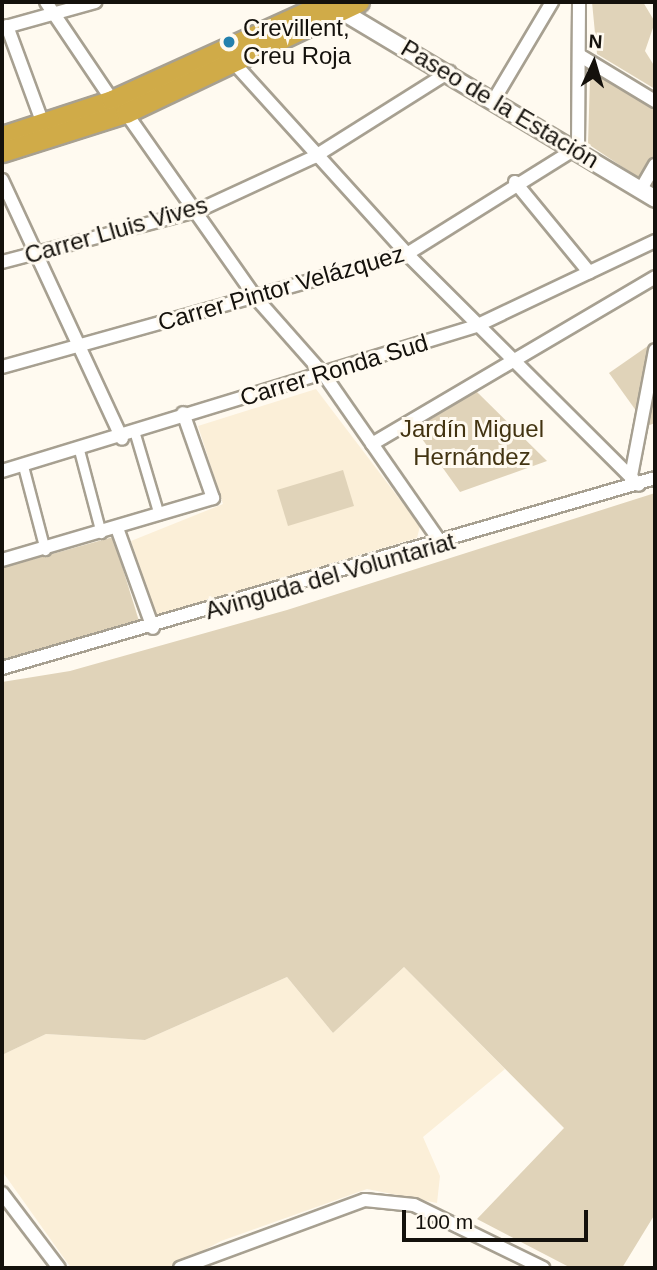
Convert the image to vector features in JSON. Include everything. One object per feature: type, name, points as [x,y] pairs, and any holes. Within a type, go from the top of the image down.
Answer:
[{"type":"highway","points":[[2,136],[119,106],[295,10],[336,4]]},
{"type":"highway","points":[[2,152],[234,63],[336,4]]},
{"type":"street","points":[[43,124],[4,27],[47,7],[95,2]]},
{"type":"street","points":[[495,98],[552,2]]},
{"type":"street","points":[[578,147],[579,2]]},
{"type":"street","name":"Paseo de la Estación","points":[[336,4],[578,147],[655,199]]},
{"type":"street","points":[[47,7],[197,211],[256,298],[325,376],[441,543]]},
{"type":"street","points":[[579,55],[655,101]]},
{"type":"street","points":[[234,63],[314,157],[476,326],[519,362],[635,481]]},
{"type":"street","name":"Carrer Lluis Vives","points":[[2,262],[197,211],[314,157],[449,72]]},
{"type":"street","name":"Carrer Pintor Velázquez","points":[[2,367],[407,254],[515,182],[578,147]]},
{"type":"street","points":[[641,189],[655,165]]},
{"type":"street","points":[[2,180],[75,345],[129,436],[159,515]]},
{"type":"street","points":[[515,182],[589,272]]},
{"type":"street","name":"Carrer Ronda Sud","points":[[2,471],[129,436],[183,413],[325,376],[476,326],[655,241]]},
{"type":"street","points":[[372,444],[519,362],[655,277]]},
{"type":"street","points":[[635,481],[655,350]]},
{"type":"street","points":[[2,560],[45,550],[213,498],[183,413]]},
{"type":"street","points":[[79,450],[101,533]]},
{"type":"street","points":[[23,466],[45,550]]},
{"type":"street","name":"Avinguda del Voluntariat","points":[[2,668],[153,628],[441,543],[635,481],[655,478]]},
{"type":"street","points":[[117,528],[153,628]]},
{"type":"street","points":[[2,1194],[59,1268]]},
{"type":"street","points":[[180,1268],[365,1200],[414,1205],[542,1268]]},
{"type":"shaded area","points":[[316,389],[420,526],[417,538],[156,615],[131,541],[223,504],[198,426]]},
{"type":"shaded area","points":[[404,967],[505,1069],[423,1137],[440,1176],[437,1203],[367,1189],[221,1241],[171,1268],[71,1268],[2,1171],[2,1055],[46,1034],[145,1040],[287,977],[333,1033]]},
{"type":"green space","points":[[592,2],[643,2],[655,22],[645,51],[655,67],[655,89],[597,54]]},
{"type":"green space","points":[[598,75],[655,110],[655,159],[642,180],[588,144],[590,78]]},
{"type":"green space","points":[[655,341],[655,423],[647,426],[609,373]]},
{"type":"green space","name":"Jardín Miguel Hernández","points":[[476,391],[547,461],[460,492],[415,429]]},
{"type":"green space","points":[[343,470],[354,506],[288,526],[277,490]]},
{"type":"green space","points":[[655,493],[655,1214],[622,1268],[571,1268],[477,1219],[564,1128],[404,967],[333,1033],[287,977],[145,1040],[46,1034],[2,1055],[2,682],[70,671],[287,610]]},
{"type":"green space","points":[[113,537],[139,621],[2,662],[2,568]]},
{"type":"place","name":"Crevillent, Creu Roja","points":[[229,42]]}]
